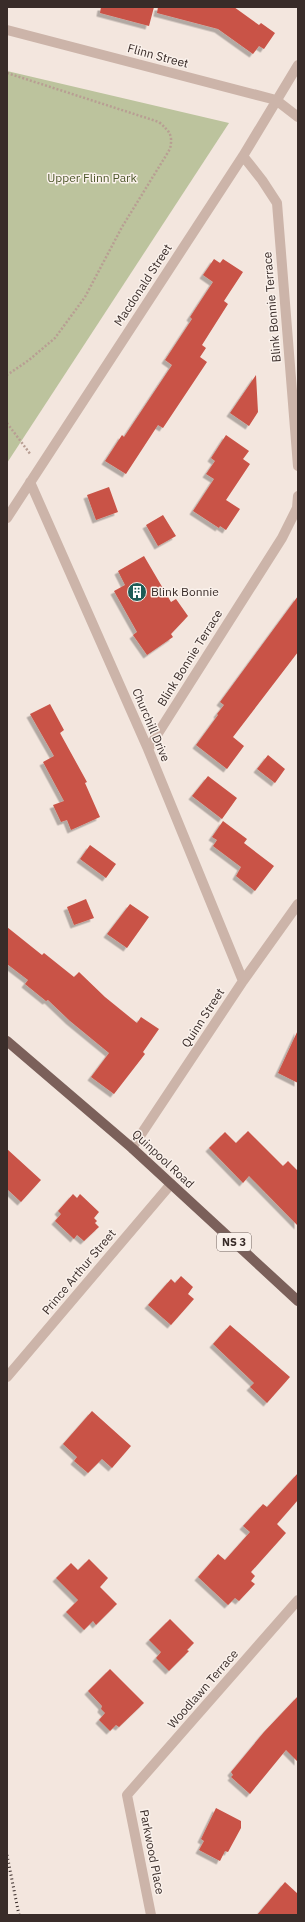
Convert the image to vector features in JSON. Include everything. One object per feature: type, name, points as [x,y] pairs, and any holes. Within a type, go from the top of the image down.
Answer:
[{"type":"main road","name":"Quinpool Road","points":[[7,1041],[132,1148],[298,1300]]},
{"type":"street","name":"Flinn Street","points":[[7,30],[276,100],[298,117]]},
{"type":"street","name":"Macdonald Street","points":[[7,518],[243,156],[298,65]]},
{"type":"street","name":"Blink Bonnie Terrace","points":[[243,156],[262,180],[277,203],[298,466]]},
{"type":"street","name":"Churchill Drive","points":[[30,482],[148,749],[243,981]]},
{"type":"street","name":"Blink Bonnie Terrace","points":[[148,749],[282,538],[297,508],[298,496]]},
{"type":"street","name":"Quinn Street","points":[[132,1148],[243,981],[298,904]]},
{"type":"street","name":"Prince Arthur Street","points":[[7,1377],[171,1184]]},
{"type":"street","name":"Woodlawn Terrace","points":[[127,1795],[298,1600]]},
{"type":"street","name":"Parkwood Place","points":[[127,1795],[151,1915]]},
{"type":"path","points":[[7,73],[160,122],[169,131],[172,139],[170,149],[122,227],[76,308],[55,338],[29,360],[7,375]]},
{"type":"path","points":[[7,423],[40,466]]},
{"type":"green space","name":"Upper Flinn Park","points":[[7,71],[229,123],[7,463]]},
{"type":"building","points":[[101,7],[154,7],[149,26],[100,13]]},
{"type":"building","points":[[158,7],[234,7],[259,25],[261,23],[275,33],[264,49],[259,46],[253,54],[218,29],[157,13]]},
{"type":"building","points":[[214,259],[220,263],[223,259],[243,272],[224,301],[228,304],[202,345],[206,348],[200,357],[207,362],[163,428],[158,425],[126,474],[105,461],[122,435],[124,437],[172,365],[165,360],[192,319],[190,317],[213,282],[203,275]]},
{"type":"building","points":[[256,375],[258,412],[249,426],[230,413]]},
{"type":"building","points":[[226,435],[249,451],[243,459],[250,464],[226,500],[240,509],[226,530],[220,526],[219,528],[193,511],[214,479],[206,474],[215,461],[211,458]]},
{"type":"building","points":[[109,487],[118,512],[96,520],[87,495]]},
{"type":"building","points":[[163,515],[176,536],[158,546],[146,525]]},
{"type":"building","points":[[144,556],[171,602],[176,599],[188,616],[171,634],[173,637],[147,655],[133,635],[137,632],[114,591],[125,585],[118,571]]},
{"type":"building","points":[[298,596],[298,652],[233,737],[244,746],[227,769],[196,745],[224,705],[220,702]]},
{"type":"building","points":[[50,704],[64,730],[60,733],[87,782],[85,783],[100,817],[71,830],[67,820],[61,822],[53,805],[64,801],[43,762],[54,756],[30,714]]},
{"type":"building","points":[[268,755],[285,769],[275,783],[257,769]]},
{"type":"building","points":[[208,776],[237,798],[222,819],[192,796]]},
{"type":"building","points":[[223,821],[247,839],[244,843],[274,866],[255,891],[236,876],[241,867],[213,846],[217,840],[212,837]]},
{"type":"building","points":[[90,845],[116,864],[106,878],[80,859]]},
{"type":"building","points":[[86,899],[94,918],[74,925],[67,907]]},
{"type":"building","points":[[130,904],[149,917],[127,948],[107,934]]},
{"type":"building","points":[[7,927],[42,955],[44,953],[74,977],[79,972],[105,997],[137,1023],[141,1017],[159,1029],[143,1052],[145,1054],[114,1094],[91,1077],[109,1053],[70,1021],[48,1000],[46,1001],[25,984],[28,980],[7,964]]},
{"type":"building","points":[[298,1030],[298,1083],[278,1073]]},
{"type":"building","points":[[248,1131],[283,1166],[288,1161],[298,1171],[298,1226],[249,1176],[243,1183],[209,1148],[225,1132],[236,1143]]},
{"type":"building","points":[[7,1149],[41,1180],[21,1202],[7,1189]]},
{"type":"building","points":[[73,1194],[77,1198],[80,1194],[99,1212],[94,1218],[97,1221],[95,1223],[99,1227],[84,1241],[77,1235],[74,1239],[55,1221],[61,1214],[58,1211]]},
{"type":"building","points":[[181,1276],[193,1287],[188,1294],[194,1299],[171,1325],[148,1305],[171,1279],[175,1283]]},
{"type":"building","points":[[230,1325],[290,1377],[267,1403],[250,1387],[254,1383],[213,1344]]},
{"type":"building","points":[[92,1411],[131,1446],[112,1468],[102,1459],[88,1473],[74,1461],[77,1457],[63,1444]]},
{"type":"building","points":[[298,1473],[298,1500],[277,1524],[286,1533],[251,1572],[255,1576],[251,1581],[255,1584],[239,1601],[235,1598],[228,1605],[198,1577],[218,1554],[225,1560],[250,1532],[243,1526],[263,1504],[267,1507]]},
{"type":"building","points":[[89,1559],[108,1578],[100,1587],[117,1604],[96,1625],[93,1621],[84,1630],[66,1612],[78,1600],[56,1578],[71,1563],[78,1570]]},
{"type":"building","points":[[170,1619],[194,1643],[187,1650],[189,1651],[169,1671],[156,1658],[161,1652],[149,1640]]},
{"type":"building","points":[[110,1669],[144,1703],[119,1727],[116,1725],[110,1731],[99,1720],[105,1713],[101,1709],[102,1706],[88,1691]]},
{"type":"building","points":[[298,1696],[298,1762],[286,1750],[250,1794],[231,1777],[233,1775],[231,1772],[264,1732]]},
{"type":"building","points":[[216,1808],[241,1821],[241,1828],[228,1852],[225,1851],[220,1861],[199,1850],[204,1841],[201,1839]]},
{"type":"building","points":[[285,1882],[298,1894],[298,1915],[257,1915]]},
{"type":"railway","points":[[7,1855],[19,1915]]},
{"type":"place","name":"Blink Bonnie","points":[[137,592]]}]
